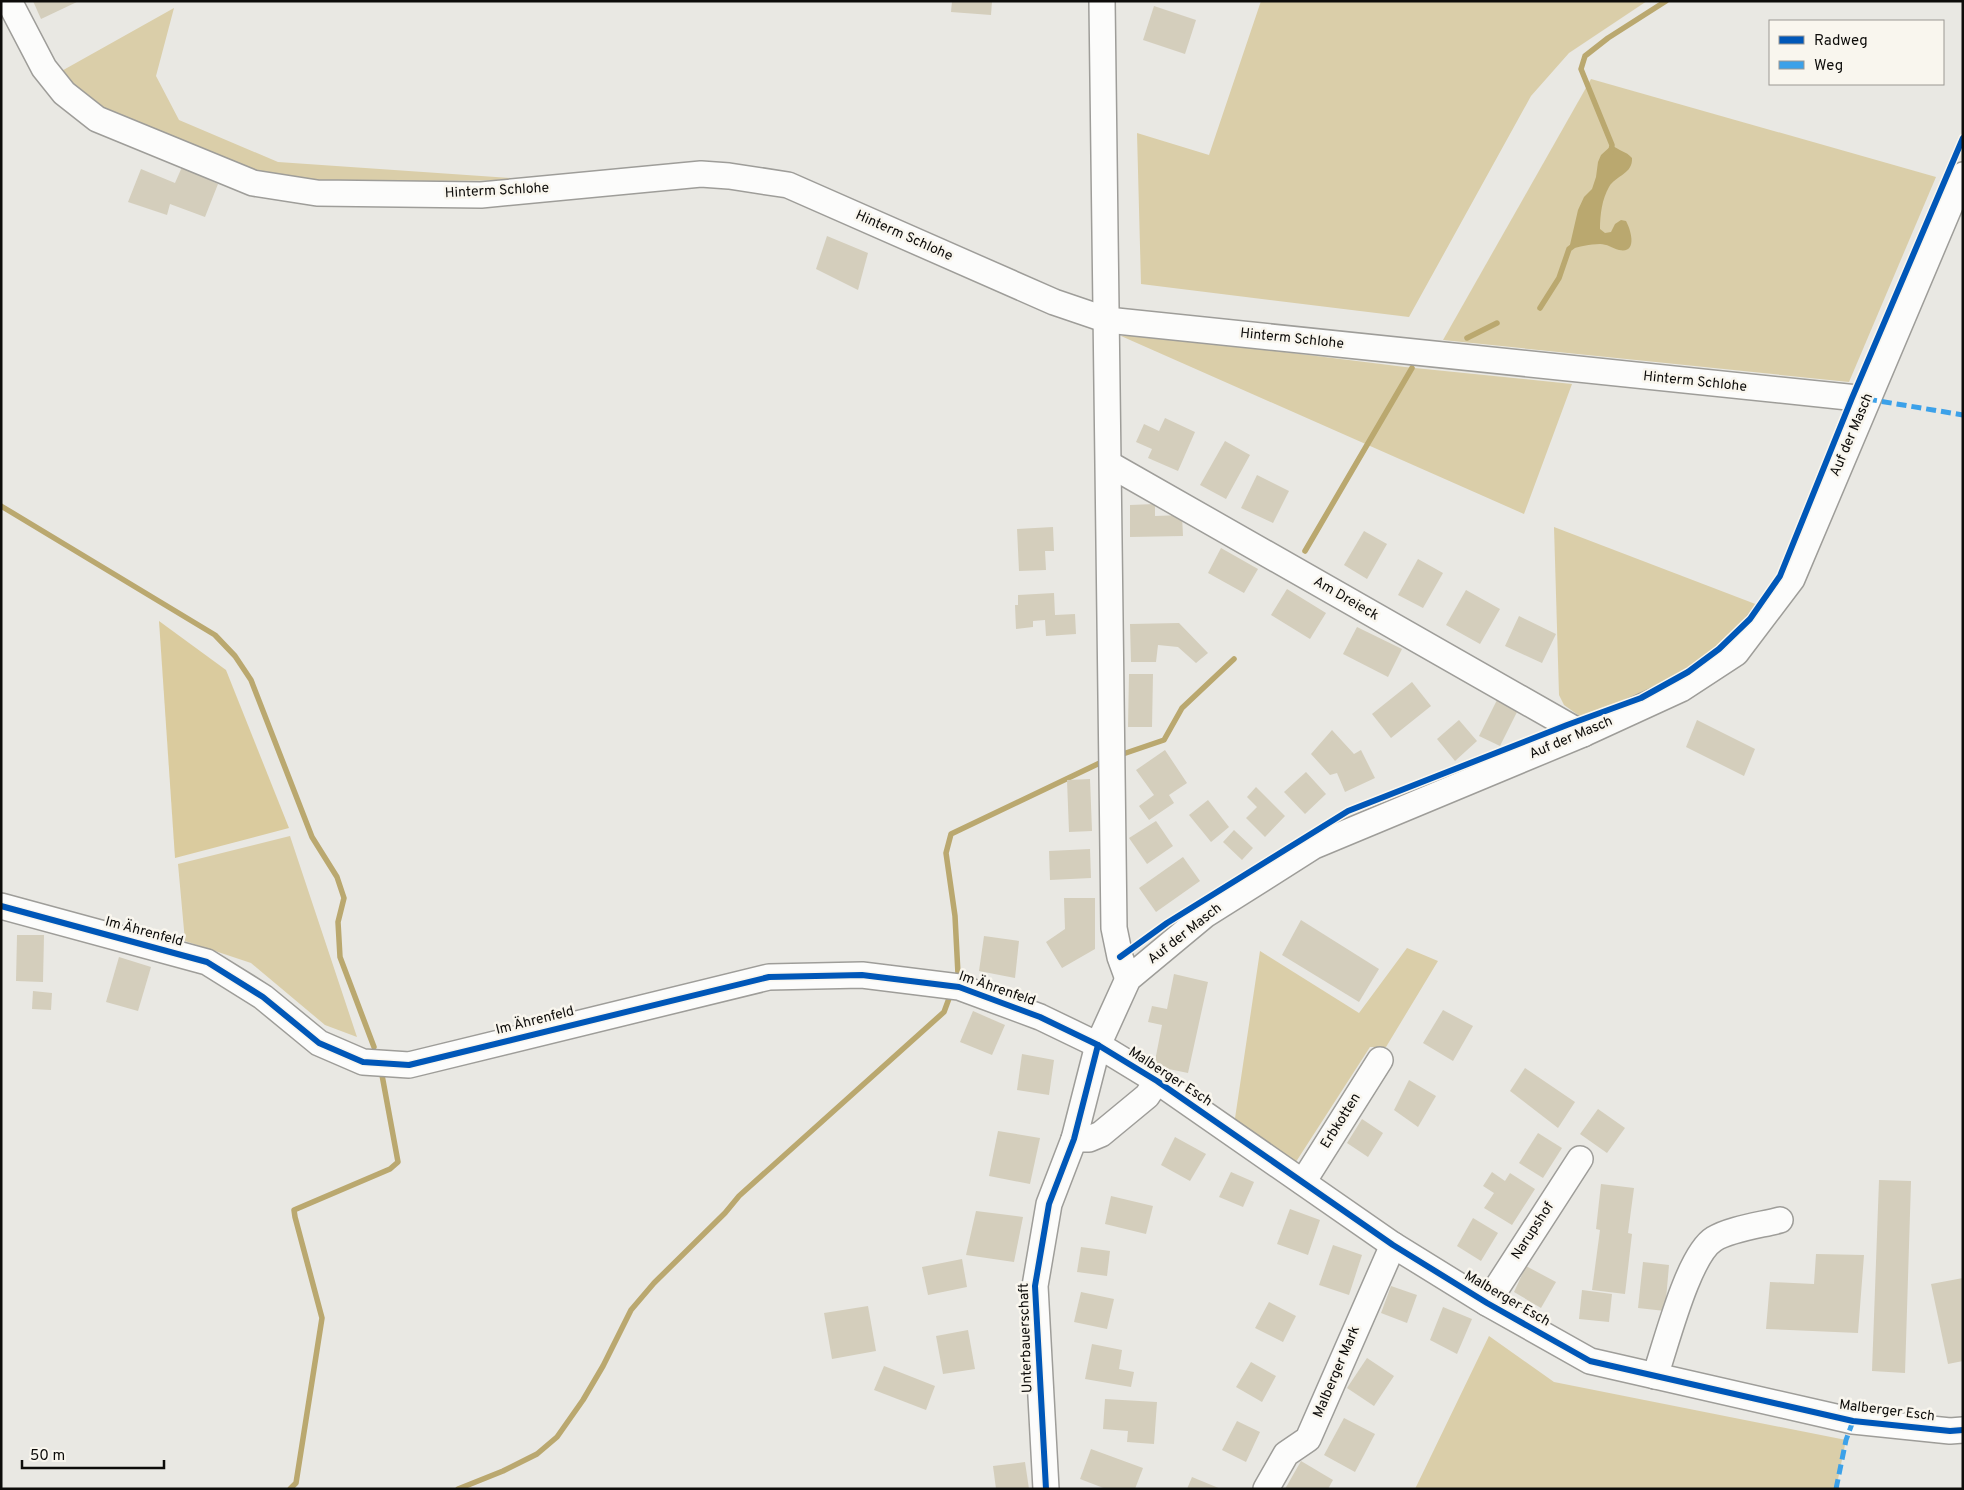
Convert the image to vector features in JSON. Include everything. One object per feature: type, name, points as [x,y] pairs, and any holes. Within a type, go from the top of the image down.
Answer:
[{"type":"street","name":"Hinterm Schlohe","points":[[9,1],[44,68],[64,93],[97,119],[253,183],[317,193],[481,195],[700,174],[729,176],[788,185],[1054,302],[1107,320],[1866,399]]},
{"type":"street","points":[[1098,1045],[1128,979],[1120,957],[1114,928],[1102,1]]},
{"type":"street","name":"Auf der Masch","points":[[1128,979],[1205,915],[1314,846],[1583,734],[1681,689],[1736,654],[1792,579],[1866,399],[1963,175]]},
{"type":"street","name":"Am Dreieck","points":[[1108,464],[1583,734]]},
{"type":"street","name":"Im Ährenfeld","points":[[1,906],[207,962],[262,996],[319,1043],[363,1062],[408,1065],[769,977],[862,975],[950,985],[1040,1017],[1098,1045]]},
{"type":"street","name":"Malberger Esch","points":[[1098,1045],[1156,1081],[1394,1245],[1487,1303],[1590,1361],[1853,1421],[1950,1431],[1963,1430]]},
{"type":"street","name":"Unterbauerschaft","points":[[1046,1489],[1035,1286],[1049,1204],[1074,1139],[1098,1045]]},
{"type":"street","name":"Erbkotten","points":[[1303,1182],[1380,1060]]},
{"type":"street","points":[[1074,1139],[1089,1139],[1101,1134],[1147,1096],[1156,1081]]},
{"type":"street","name":"Narupshof","points":[[1487,1303],[1580,1159]]},
{"type":"street","points":[[1655,1376],[1690,1273],[1698,1256],[1706,1246],[1719,1236],[1780,1220]]},
{"type":"street","name":"Malberger Mark","points":[[1266,1489],[1286,1454],[1308,1439],[1394,1245]]},
{"type":"shaded area","points":[[1261,1],[1647,1],[1569,53],[1531,96],[1409,317],[1141,284],[1137,133],[1209,155]]},
{"type":"shaded area","points":[[174,8],[156,76],[179,120],[278,162],[539,180],[319,182],[259,171],[101,110],[58,73]]},
{"type":"shaded area","points":[[1591,79],[1936,177],[1849,382],[1443,340]]},
{"type":"shaded area","points":[[1612,145],[1630,156],[1632,163],[1630,168],[1609,187],[1602,207],[1600,229],[1605,233],[1611,232],[1615,224],[1621,220],[1626,221],[1630,230],[1631,245],[1625,250],[1600,244],[1569,249],[1578,210],[1584,197],[1592,189],[1601,155]]},
{"type":"shaded area","points":[[1121,336],[1156,336],[1405,367],[1572,384],[1524,514]]},
{"type":"shaded area","points":[[1554,527],[1758,605],[1719,650],[1681,675],[1588,722],[1564,705],[1559,695]]},
{"type":"shaded area","points":[[159,621],[226,670],[289,828],[175,858]]},
{"type":"shaded area","points":[[290,836],[357,1037],[325,1025],[251,963],[185,941],[178,864]]},
{"type":"shaded area","points":[[1407,948],[1438,961],[1386,1047],[1370,1047],[1292,1168],[1234,1125],[1260,951],[1359,1013]]},
{"type":"shaded area","points":[[1489,1336],[1554,1382],[1846,1440],[1836,1489],[1415,1489]]},
{"type":"building","points":[[33,1],[79,1],[41,19]]},
{"type":"building","points":[[952,1],[992,1],[991,15],[951,12]]},
{"type":"building","points":[[1154,6],[1196,20],[1185,54],[1143,40]]},
{"type":"building","points":[[182,167],[218,184],[205,217],[170,204],[167,215],[128,202],[141,169],[175,183]]},
{"type":"building","points":[[827,236],[868,253],[858,290],[816,269]]},
{"type":"building","points":[[1165,418],[1195,432],[1178,471],[1148,458],[1152,449],[1136,442],[1144,424],[1159,431]]},
{"type":"building","points":[[1225,441],[1250,455],[1226,499],[1200,485]]},
{"type":"building","points":[[1257,475],[1289,491],[1273,523],[1241,508]]},
{"type":"building","points":[[1155,504],[1155,516],[1182,515],[1183,536],[1130,537],[1130,505]]},
{"type":"building","points":[[1053,527],[1054,551],[1045,551],[1046,570],[1019,571],[1017,529]]},
{"type":"building","points":[[1364,531],[1387,544],[1367,579],[1344,565]]},
{"type":"building","points":[[1221,548],[1258,569],[1244,593],[1208,573]]},
{"type":"building","points":[[1418,559],[1443,573],[1423,608],[1398,595]]},
{"type":"building","points":[[1287,589],[1326,613],[1310,639],[1271,615]]},
{"type":"building","points":[[1466,590],[1500,609],[1480,644],[1446,625]]},
{"type":"building","points":[[1054,593],[1055,615],[1075,614],[1076,634],[1046,636],[1045,620],[1033,621],[1033,627],[1016,629],[1015,605],[1018,605],[1018,595]]},
{"type":"building","points":[[1519,616],[1556,634],[1542,663],[1505,646]]},
{"type":"building","points":[[1179,623],[1208,653],[1196,663],[1178,647],[1158,645],[1156,662],[1131,662],[1130,624]]},
{"type":"building","points":[[1357,627],[1402,649],[1388,677],[1343,654]]},
{"type":"building","points":[[1129,674],[1153,674],[1152,727],[1128,727]]},
{"type":"building","points":[[1412,682],[1431,706],[1391,738],[1372,714]]},
{"type":"building","points":[[1497,700],[1518,710],[1500,746],[1479,736]]},
{"type":"building","points":[[1459,720],[1477,741],[1455,761],[1437,739]]},
{"type":"building","points":[[1697,720],[1755,749],[1744,776],[1686,747]]},
{"type":"building","points":[[1332,730],[1354,754],[1361,750],[1375,778],[1345,792],[1337,773],[1330,775],[1311,754]]},
{"type":"building","points":[[1165,750],[1187,783],[1169,795],[1174,803],[1149,820],[1139,806],[1154,795],[1136,770]]},
{"type":"building","points":[[1306,772],[1326,794],[1305,814],[1284,792]]},
{"type":"building","points":[[1090,779],[1092,831],[1069,832],[1067,780]]},
{"type":"building","points":[[1256,787],[1285,816],[1265,837],[1246,818],[1257,807],[1247,797]]},
{"type":"building","points":[[1208,800],[1229,827],[1211,842],[1189,815]]},
{"type":"building","points":[[1156,821],[1173,846],[1147,864],[1129,838]]},
{"type":"building","points":[[1234,830],[1253,848],[1242,860],[1223,842]]},
{"type":"building","points":[[1090,849],[1091,878],[1050,880],[1049,851]]},
{"type":"building","points":[[1183,857],[1200,881],[1156,912],[1139,888]]},
{"type":"building","points":[[1064,898],[1095,898],[1095,949],[1062,968],[1046,942],[1065,929]]},
{"type":"building","points":[[1301,920],[1379,969],[1359,1002],[1282,955]]},
{"type":"building","points":[[17,935],[44,935],[43,982],[16,981]]},
{"type":"building","points":[[984,936],[1019,941],[1015,978],[979,971]]},
{"type":"building","points":[[119,957],[151,967],[138,1011],[106,1002]]},
{"type":"building","points":[[1174,974],[1208,982],[1188,1073],[1154,1066],[1162,1025],[1148,1022],[1152,1006],[1167,1009]]},
{"type":"building","points":[[33,991],[52,993],[51,1010],[32,1009]]},
{"type":"building","points":[[1443,1010],[1473,1026],[1453,1061],[1423,1043]]},
{"type":"building","points":[[973,1011],[1005,1025],[992,1055],[960,1042]]},
{"type":"building","points":[[1022,1054],[1054,1060],[1049,1095],[1017,1090]]},
{"type":"building","points":[[1525,1068],[1575,1102],[1558,1128],[1510,1091]]},
{"type":"building","points":[[1409,1080],[1436,1096],[1418,1127],[1394,1110]]},
{"type":"building","points":[[1598,1109],[1625,1128],[1607,1153],[1580,1134]]},
{"type":"building","points":[[1362,1119],[1383,1133],[1368,1157],[1347,1143]]},
{"type":"building","points":[[998,1131],[1040,1138],[1030,1184],[989,1176]]},
{"type":"building","points":[[1538,1133],[1562,1148],[1543,1178],[1519,1163]]},
{"type":"building","points":[[1175,1137],[1206,1154],[1190,1181],[1161,1165]]},
{"type":"building","points":[[1231,1172],[1254,1182],[1243,1207],[1219,1197]]},
{"type":"building","points":[[1492,1172],[1505,1181],[1510,1173],[1535,1189],[1512,1225],[1484,1208],[1494,1193],[1483,1186]]},
{"type":"building","points":[[1879,1180],[1911,1181],[1905,1373],[1872,1371]]},
{"type":"building","points":[[1601,1184],[1634,1188],[1628,1233],[1632,1234],[1625,1294],[1592,1290],[1600,1230],[1596,1229]]},
{"type":"building","points":[[1111,1196],[1153,1206],[1146,1234],[1105,1224]]},
{"type":"building","points":[[1290,1209],[1320,1220],[1308,1255],[1277,1244]]},
{"type":"building","points":[[976,1211],[1023,1217],[1014,1262],[966,1255]]},
{"type":"building","points":[[1473,1218],[1498,1233],[1481,1261],[1457,1246]]},
{"type":"building","points":[[1333,1245],[1362,1255],[1349,1295],[1319,1285]]},
{"type":"building","points":[[1081,1247],[1110,1251],[1107,1276],[1077,1272]]},
{"type":"building","points":[[1816,1254],[1864,1255],[1858,1333],[1766,1329],[1770,1282],[1814,1284]]},
{"type":"building","points":[[962,1259],[967,1287],[928,1295],[922,1267]]},
{"type":"building","points":[[1643,1262],[1669,1265],[1665,1311],[1638,1308]]},
{"type":"building","points":[[1526,1266],[1556,1282],[1541,1308],[1514,1292]]},
{"type":"building","points":[[1963,1278],[1963,1361],[1948,1364],[1931,1284]]},
{"type":"building","points":[[1391,1286],[1417,1295],[1407,1323],[1381,1313]]},
{"type":"building","points":[[1582,1290],[1612,1294],[1609,1322],[1579,1319]]},
{"type":"building","points":[[1081,1292],[1114,1299],[1107,1329],[1074,1322]]},
{"type":"building","points":[[1269,1302],[1296,1316],[1283,1342],[1255,1328]]},
{"type":"building","points":[[868,1306],[876,1351],[832,1359],[824,1313]]},
{"type":"building","points":[[1443,1307],[1472,1319],[1457,1354],[1430,1340]]},
{"type":"building","points":[[968,1330],[975,1369],[943,1374],[936,1336]]},
{"type":"building","points":[[1092,1344],[1122,1350],[1119,1369],[1134,1372],[1131,1387],[1085,1379]]},
{"type":"building","points":[[1367,1358],[1394,1376],[1374,1406],[1347,1388]]},
{"type":"building","points":[[1251,1362],[1276,1376],[1262,1402],[1236,1387]]},
{"type":"building","points":[[884,1366],[935,1386],[926,1410],[874,1390]]},
{"type":"building","points":[[1105,1399],[1157,1402],[1154,1444],[1127,1442],[1128,1431],[1103,1429]]},
{"type":"building","points":[[1344,1418],[1375,1434],[1355,1472],[1324,1455]]},
{"type":"building","points":[[1237,1421],[1260,1432],[1246,1462],[1222,1450]]},
{"type":"building","points":[[1091,1449],[1143,1468],[1135,1489],[1106,1489],[1080,1479]]},
{"type":"building","points":[[1301,1461],[1333,1480],[1328,1489],[1285,1489]]},
{"type":"building","points":[[1025,1462],[1029,1489],[996,1489],[993,1466]]},
{"type":"building","points":[[1192,1477],[1221,1489],[1187,1489]]},
{"type":"waterway","points":[[1611,152],[1612,145],[1581,69],[1585,56],[1608,38],[1666,1]]},
{"type":"waterway","points":[[1540,308],[1559,278],[1569,249],[1573,246]]},
{"type":"waterway","points":[[1467,338],[1497,323]]},
{"type":"waterway","points":[[1305,551],[1412,368]]},
{"type":"waterway","points":[[1,506],[215,635],[235,656],[251,680],[312,837],[337,877],[344,898],[338,922],[340,957],[374,1047]]},
{"type":"waterway","points":[[1117,756],[1164,740],[1182,708],[1234,659]]},
{"type":"waterway","points":[[955,981],[958,974],[955,916],[946,853],[951,834],[1106,760]]},
{"type":"waterway","points":[[458,1489],[503,1471],[537,1454],[557,1437],[583,1400],[603,1366],[631,1310],[654,1283],[725,1213],[739,1196],[944,1012],[951,993]]},
{"type":"waterway","points":[[290,1489],[296,1483],[322,1318],[294,1210],[390,1169],[398,1162],[382,1075]]},
{"type":"marked path","points":[[1867,399],[1963,415]]},
{"type":"marked path","points":[[1836,1489],[1846,1440],[1853,1421]]},
{"type":"cycle path","points":[[1120,957],[1167,923],[1348,811],[1641,698],[1688,672],[1719,649],[1750,619],[1780,576],[1852,398],[1963,138]]},
{"type":"cycle path","points":[[1,906],[207,962],[263,997],[319,1043],[363,1062],[409,1065],[769,977],[862,975],[959,987],[1040,1017],[1098,1045],[1157,1081],[1393,1245],[1487,1303],[1590,1361],[1853,1421],[1950,1431],[1963,1430]]},
{"type":"cycle path","points":[[1046,1489],[1035,1286],[1049,1204],[1074,1139],[1098,1045]]}]
